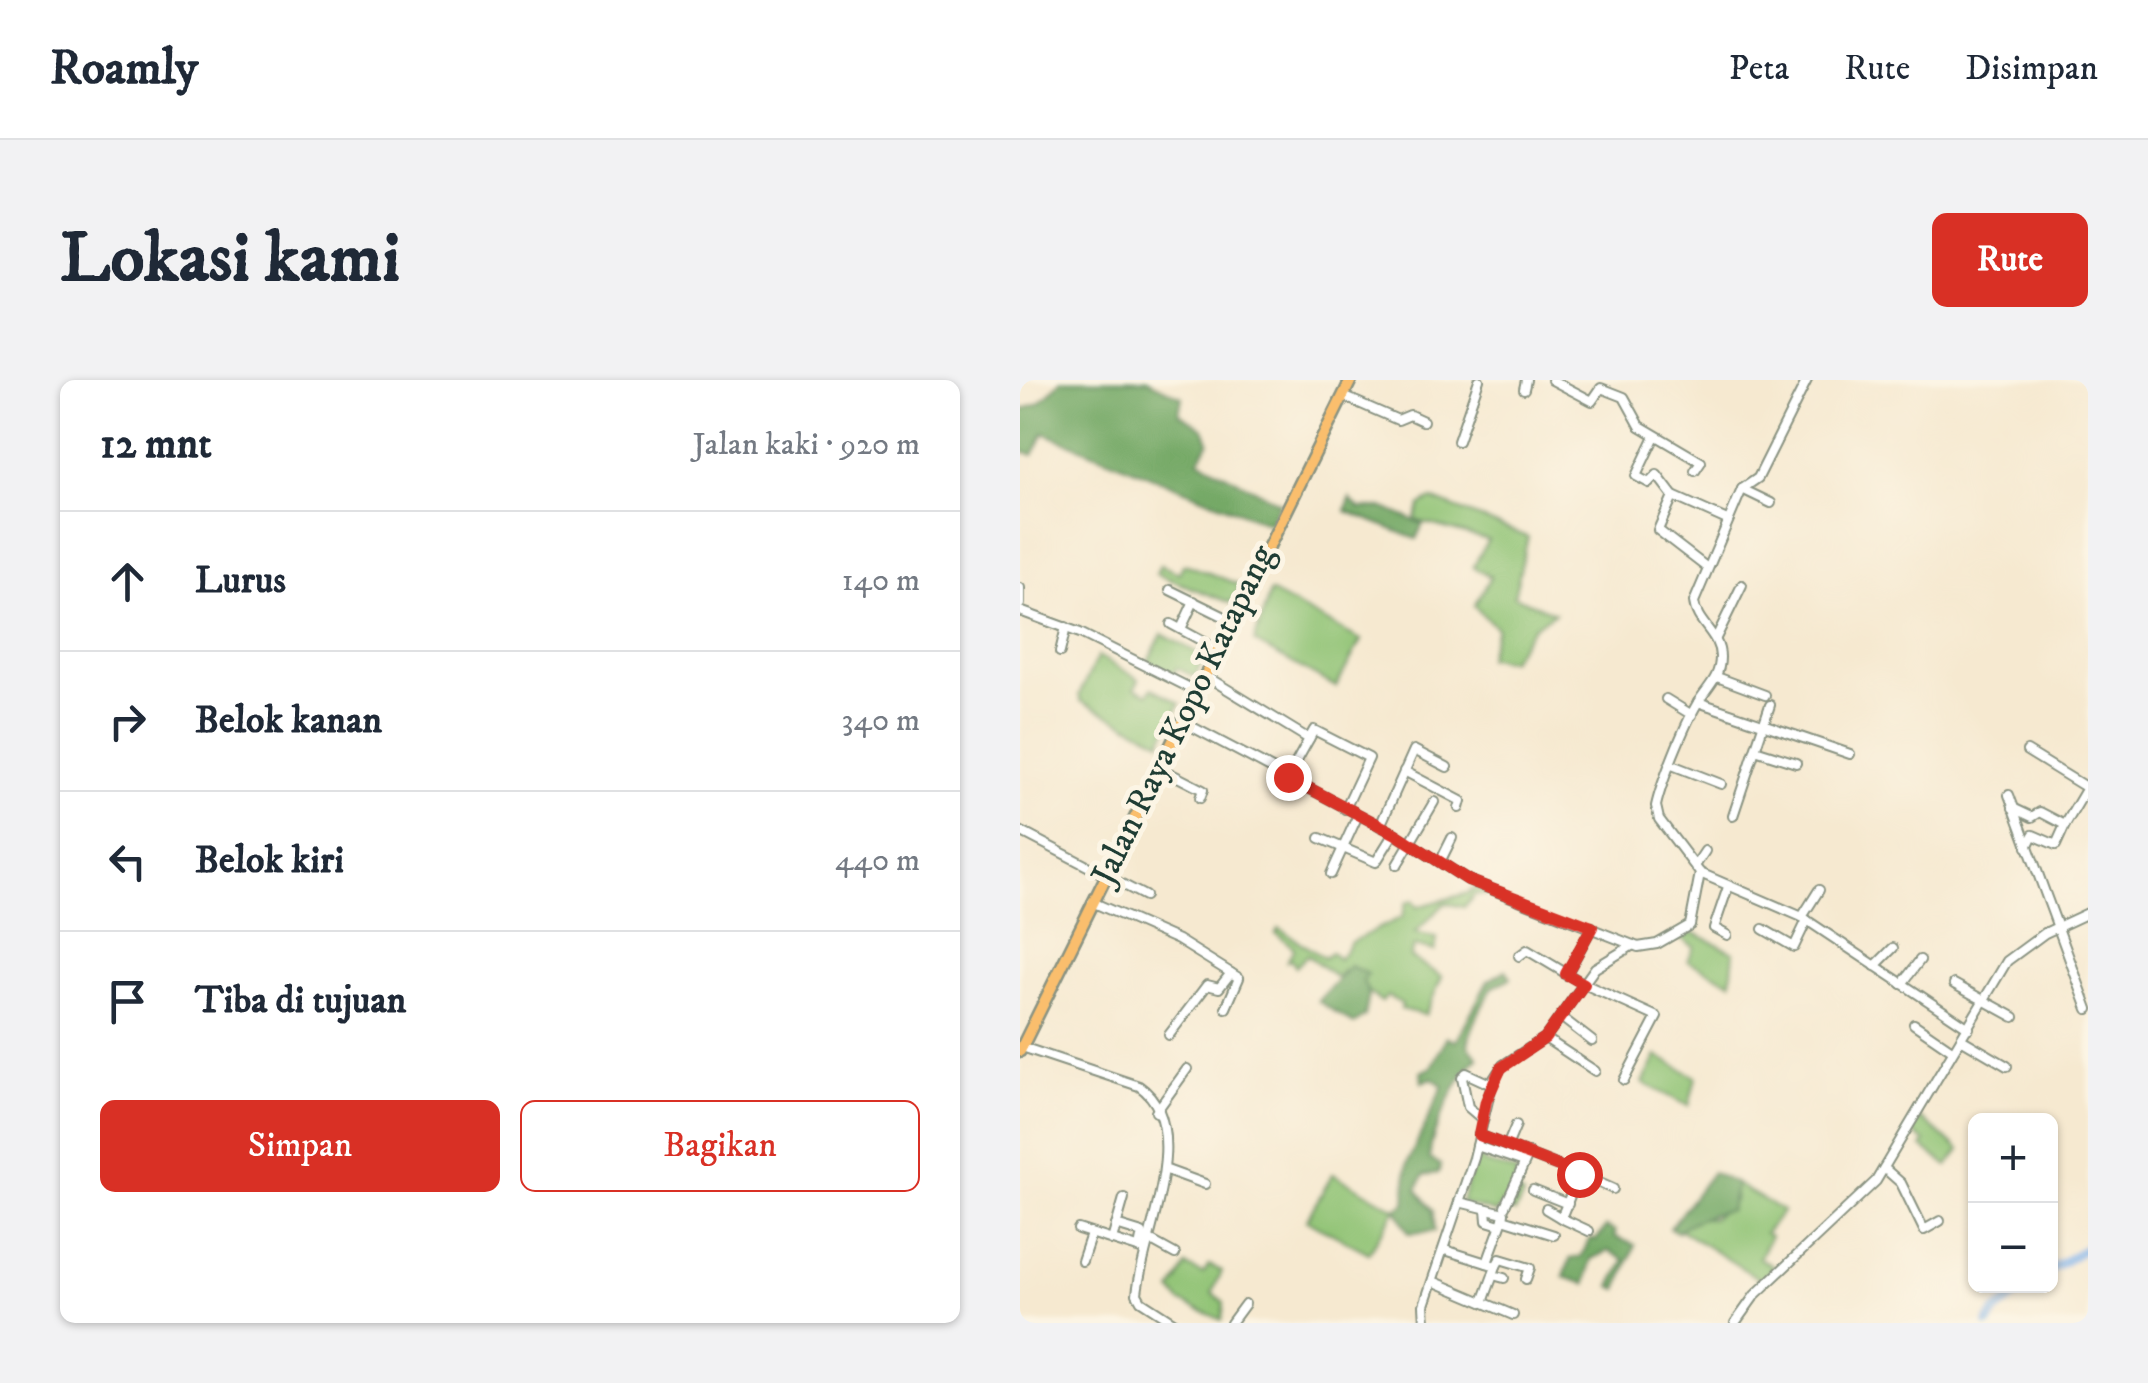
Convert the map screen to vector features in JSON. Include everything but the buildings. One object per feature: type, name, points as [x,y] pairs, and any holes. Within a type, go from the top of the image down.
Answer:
[{"type":"main road","name":"Jalan Raya Kopo Katapang","points":[[1022,1042],[1351,380]]},
{"type":"street","points":[[1458,441],[1479,380]]},
{"type":"street","points":[[1552,380],[1592,401],[1602,388],[1624,397],[1638,423],[1701,462],[1695,472]]},
{"type":"street","points":[[1716,638],[1693,605],[1706,567],[1742,489],[1758,478],[1807,380]]},
{"type":"street","points":[[1343,396],[1398,420],[1410,414],[1423,421]]},
{"type":"street","points":[[1656,436],[1636,475],[1649,483],[1657,475],[1673,496],[1727,520]]},
{"type":"street","points":[[1742,489],[1771,503]]},
{"type":"street","points":[[1673,496],[1658,530],[1706,567]]},
{"type":"street","points":[[1742,585],[1716,638],[1718,677],[1692,715],[1657,800],[1657,816],[1697,870],[1804,918],[1969,1028]]},
{"type":"street","points":[[1020,588],[1020,607],[1196,691]]},
{"type":"street","points":[[1170,590],[1231,620]]},
{"type":"street","points":[[1180,629],[1194,601]]},
{"type":"street","points":[[1171,624],[1218,648]]},
{"type":"street","points":[[1060,652],[1066,627]]},
{"type":"street","points":[[1204,675],[1309,738]]},
{"type":"street","points":[[1718,677],[1765,695]]},
{"type":"street","points":[[1666,699],[1692,715]]},
{"type":"street","points":[[1698,702],[1850,754]]},
{"type":"street","points":[[1732,816],[1770,705]]},
{"type":"street","points":[[1180,720],[1394,833],[1468,880],[1633,946],[1653,946],[1687,928],[1694,916],[1697,870],[1705,851]]},
{"type":"street","points":[[1288,777],[1314,730],[1370,758],[1345,809]]},
{"type":"street","points":[[1380,826],[1419,739]]},
{"type":"street","points":[[1414,750],[1447,767]]},
{"type":"street","points":[[1755,750],[1796,763]]},
{"type":"street","points":[[2027,751],[2088,787],[2056,845],[2033,834],[2027,847]]},
{"type":"street","points":[[1672,765],[1721,784]]},
{"type":"street","points":[[1158,767],[1204,790],[1200,798]]},
{"type":"street","points":[[1404,771],[1454,794],[1462,802],[1460,808]]},
{"type":"street","points":[[2008,795],[2088,1008]]},
{"type":"street","points":[[1397,866],[1434,802]]},
{"type":"street","points":[[2013,807],[2032,817],[2040,812],[2065,826]]},
{"type":"street","points":[[1332,874],[1358,815]]},
{"type":"street","points":[[1020,831],[1145,896]]},
{"type":"street","points":[[1320,838],[1376,862],[1394,833]]},
{"type":"street","points":[[1441,860],[1452,838]]},
{"type":"street","points":[[1034,853],[1040,842]]},
{"type":"street","points":[[1727,934],[1714,928],[1728,886]]},
{"type":"street","points":[[1763,929],[1794,947],[1819,890]]},
{"type":"street","points":[[1092,902],[1178,940],[1231,972],[1240,980],[1226,1008]]},
{"type":"street","points":[[1742,1321],[1755,1295],[1868,1190],[1952,1050],[1986,1002],[2007,961],[2088,912]]},
{"type":"street","points":[[1566,974],[1592,927]]},
{"type":"street","points":[[1425,1323],[1424,1305],[1445,1250],[1492,1085],[1503,1065],[1545,1038],[1595,968],[1633,946]]},
{"type":"street","points":[[1875,966],[1893,948]]},
{"type":"street","points":[[1519,956],[1527,950],[1584,984],[1656,1017],[1624,1080]]},
{"type":"street","points":[[1902,984],[1920,960]]},
{"type":"street","points":[[1169,1035],[1207,986],[1219,988],[1231,972]]},
{"type":"street","points":[[1954,984],[2014,1018]]},
{"type":"street","points":[[1561,1017],[1592,1041]]},
{"type":"street","points":[[1914,1024],[1952,1050]]},
{"type":"street","points":[[1545,1038],[1595,1070]]},
{"type":"street","points":[[1962,1039],[2008,1066]]},
{"type":"street","points":[[1022,1042],[1139,1086],[1156,1112],[1167,1141],[1164,1169],[1144,1244],[1138,1296],[1174,1323]]},
{"type":"street","points":[[1156,1112],[1187,1068]]},
{"type":"street","points":[[1482,1120],[1468,1107],[1462,1078],[1466,1073],[1492,1085]]},
{"type":"street","points":[[1508,1144],[1516,1125]]},
{"type":"street","points":[[1479,1135],[1613,1189]]},
{"type":"street","points":[[1477,1146],[1524,1162]]},
{"type":"street","points":[[1505,1206],[1529,1153]]},
{"type":"street","points":[[1884,1168],[1901,1183],[1924,1230],[1940,1221]]},
{"type":"street","points":[[1164,1169],[1205,1184]]},
{"type":"street","points":[[1561,1218],[1579,1174]]},
{"type":"street","points":[[1534,1190],[1568,1204]]},
{"type":"street","points":[[1112,1240],[1124,1198]]},
{"type":"street","points":[[1459,1202],[1486,1209],[1488,1222],[1554,1236]]},
{"type":"street","points":[[1546,1209],[1589,1231]]},
{"type":"street","points":[[1483,1302],[1502,1222]]},
{"type":"street","points":[[1116,1225],[1142,1233],[1144,1244]]},
{"type":"street","points":[[1078,1229],[1175,1254]]},
{"type":"street","points":[[1082,1262],[1092,1234]]},
{"type":"street","points":[[1445,1250],[1492,1268],[1504,1278]]},
{"type":"street","points":[[1492,1268],[1500,1259],[1530,1268],[1526,1279]]},
{"type":"street","points":[[1435,1282],[1513,1315]]},
{"type":"street","points":[[1231,1323],[1246,1304]]},
{"type":"green space","points":[[1062,380],[1147,380],[1182,397],[1179,413],[1204,429],[1209,441],[1199,460],[1280,503],[1269,524],[1044,433],[1033,455],[1020,450],[1020,411],[1040,403]]},
{"type":"green space","points":[[1350,498],[1359,508],[1384,508],[1423,524],[1416,539],[1346,511]]},
{"type":"green space","points":[[1432,499],[1528,537],[1514,596],[1555,613],[1534,626],[1510,660],[1487,658],[1497,628],[1474,606],[1491,577],[1473,567],[1488,540],[1415,520],[1421,505]]},
{"type":"green space","points":[[1160,565],[1179,573],[1183,565],[1188,565],[1240,585],[1231,603],[1156,574]]},
{"type":"green space","points":[[1270,592],[1361,640],[1336,687],[1254,642]]},
{"type":"green space","points":[[1162,634],[1205,657],[1195,677],[1177,668],[1173,674],[1148,661]]},
{"type":"green space","points":[[1098,656],[1139,679],[1135,688],[1148,694],[1152,688],[1180,703],[1161,741],[1081,701],[1079,695]]},
{"type":"green space","points":[[1476,887],[1489,891],[1486,895],[1475,894],[1464,907],[1445,903],[1415,933],[1437,938],[1435,951],[1414,946],[1410,957],[1442,977],[1425,1015],[1401,1009],[1402,1004],[1387,996],[1382,1002],[1346,969],[1336,977],[1307,955],[1296,967],[1291,960],[1287,961],[1294,948],[1276,933],[1279,928],[1324,958],[1331,953],[1339,959],[1351,942],[1402,917],[1406,903],[1413,900],[1417,907],[1468,893]]},
{"type":"green space","points":[[1692,932],[1734,952],[1731,982],[1688,961],[1694,947],[1679,937]]},
{"type":"green space","points":[[1350,966],[1368,974],[1363,981],[1369,995],[1365,1016],[1354,1024],[1318,1001]]},
{"type":"green space","points":[[1506,970],[1511,978],[1492,988],[1472,1030],[1468,1045],[1478,1058],[1454,1090],[1434,1135],[1430,1159],[1441,1165],[1438,1173],[1424,1175],[1417,1189],[1433,1210],[1435,1231],[1409,1233],[1396,1209],[1405,1203],[1407,1164],[1443,1086],[1432,1078],[1422,1082],[1421,1072],[1431,1067],[1447,1037],[1456,1041],[1488,981]]},
{"type":"green space","points":[[1657,1056],[1696,1077],[1689,1106],[1643,1083]]},
{"type":"green space","points":[[1919,1117],[1960,1150],[1948,1166],[1922,1147],[1925,1142],[1911,1131]]},
{"type":"green space","points":[[1479,1148],[1486,1151],[1482,1162],[1518,1172],[1515,1178],[1521,1183],[1517,1192],[1523,1196],[1515,1212],[1500,1207],[1497,1213],[1461,1203]]},
{"type":"green space","points":[[1712,1172],[1736,1184],[1730,1210],[1695,1221],[1677,1232],[1670,1228]]},
{"type":"green space","points":[[1333,1174],[1396,1209],[1369,1253],[1306,1220]]},
{"type":"green space","points":[[1736,1184],[1783,1211],[1765,1233],[1770,1236],[1759,1258],[1774,1267],[1761,1280],[1679,1229],[1697,1218],[1713,1218],[1734,1201]]},
{"type":"green space","points":[[1606,1227],[1615,1231],[1615,1237],[1635,1245],[1618,1289],[1611,1286],[1625,1260],[1609,1251],[1591,1259],[1586,1284],[1564,1277],[1570,1259],[1581,1257],[1590,1238],[1596,1240]]},
{"type":"green space","points":[[1209,1265],[1222,1271],[1212,1293],[1224,1302],[1222,1320],[1181,1302],[1172,1291],[1186,1266],[1203,1274]]},
{"type":"waterway","points":[[2058,1265],[2088,1247]]},
{"type":"waterway","points":[[1988,1323],[1995,1312],[2020,1293]]},
{"type":"route","points":[[1288,777],[1396,834],[1468,880],[1592,927],[1566,974],[1584,984],[1545,1038],[1501,1068],[1486,1101],[1479,1135],[1579,1174]]}]
